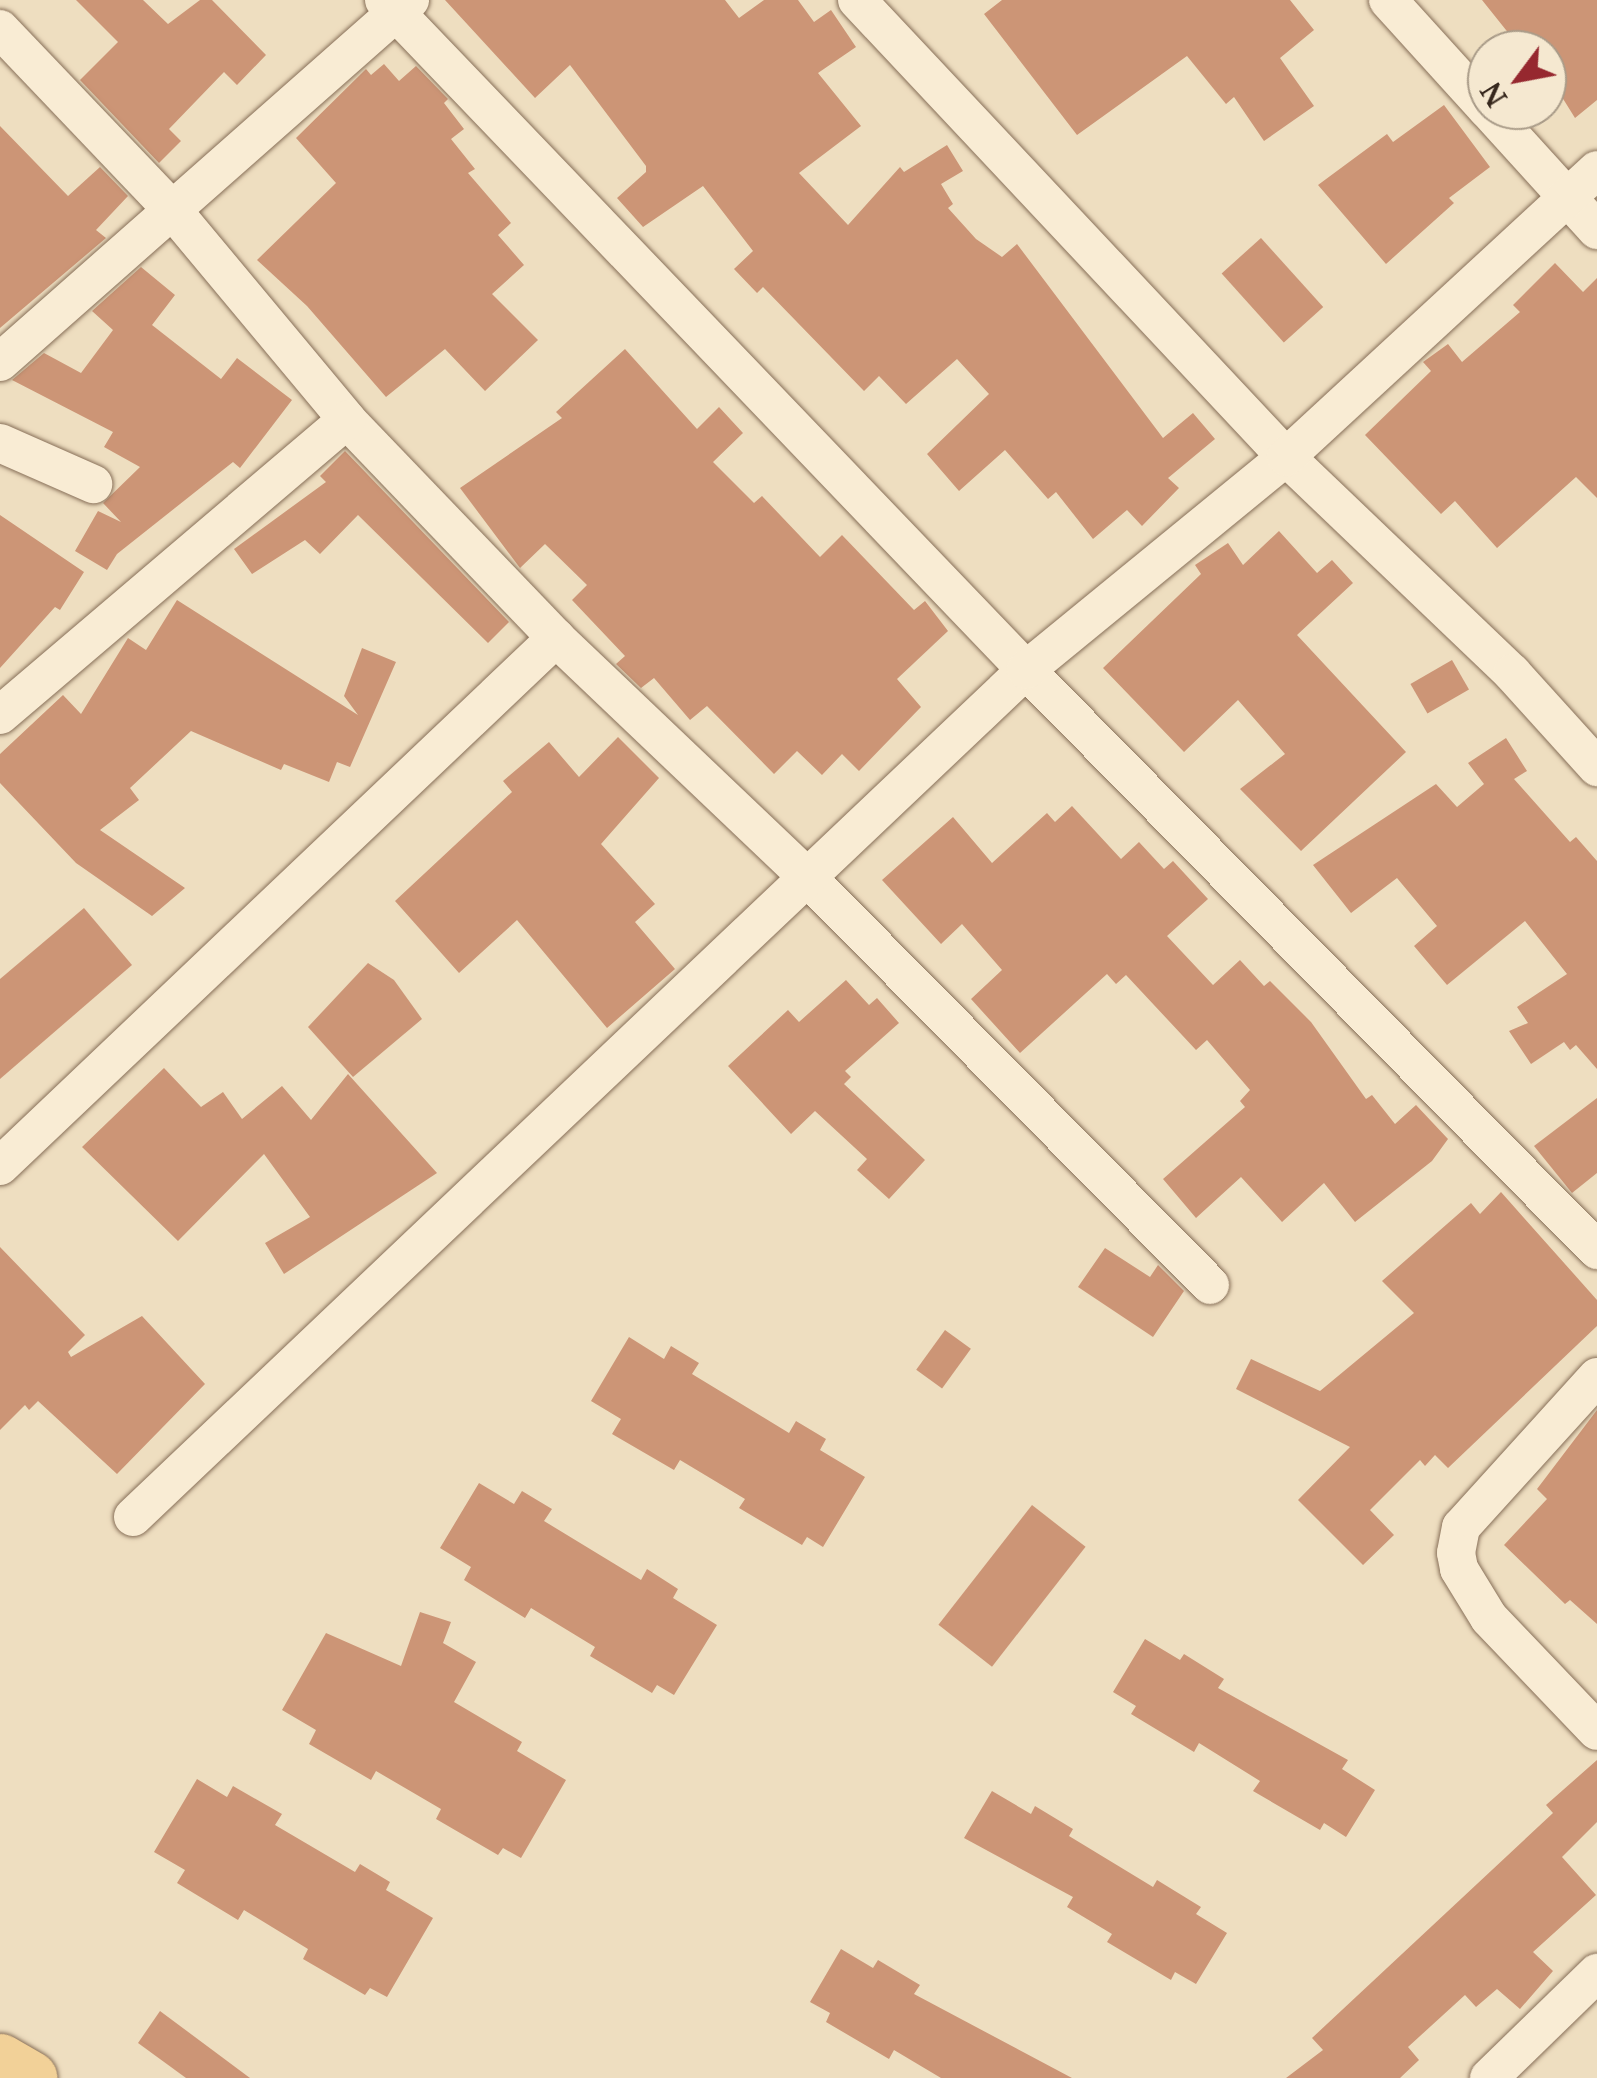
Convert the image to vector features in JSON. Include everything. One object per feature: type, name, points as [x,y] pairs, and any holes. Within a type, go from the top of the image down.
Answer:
[{"type":"main road","points":[[0,2061],[29,2078]]},
{"type":"street","points":[[1388,0],[1467,88]]},
{"type":"street","points":[[864,2],[1286,457],[1512,673],[1597,767]]},
{"type":"street","points":[[0,362],[174,212],[397,4],[1026,670],[1597,1250]]},
{"type":"street","points":[[0,29],[174,212],[347,420],[556,638],[808,878],[1210,1286]]},
{"type":"street","points":[[1505,130],[1597,230]]},
{"type":"street","points":[[134,1517],[1026,670],[1286,457],[1597,170]]},
{"type":"street","points":[[0,715],[347,420]]},
{"type":"street","points":[[0,442],[93,484]]},
{"type":"street","points":[[0,1166],[556,638]]},
{"type":"street","points":[[1597,1378],[1460,1527],[1456,1553],[1489,1618],[1597,1731]]},
{"type":"street","points":[[1489,2078],[1597,1973]]},
{"type":"building","points":[[76,0],[143,0],[168,24],[200,0],[212,0],[266,55],[237,85],[224,72],[169,129],[181,141],[159,163],[80,80],[118,42]]},
{"type":"building","points":[[445,0],[725,0],[739,18],[764,0],[798,0],[814,22],[831,10],[856,47],[818,73],[861,126],[799,173],[848,225],[900,167],[904,172],[947,145],[963,171],[941,184],[953,204],[948,208],[976,239],[1002,257],[1017,244],[1163,438],[1193,413],[1215,439],[1168,478],[1179,488],[1142,526],[1127,510],[1093,539],[1056,492],[1048,499],[1005,450],[959,491],[927,454],[989,394],[957,359],[906,404],[879,376],[864,391],[763,287],[757,293],[734,269],[753,251],[703,186],[643,227],[617,198],[646,172],[646,166],[570,65],[535,98]]},
{"type":"building","points":[[1002,0],[1290,0],[1314,30],[1280,58],[1314,106],[1264,141],[1234,97],[1226,104],[1187,56],[1077,135],[984,14]]},
{"type":"building","points":[[1482,0],[1597,0],[1597,100],[1575,118],[1567,105],[1567,30],[1506,30]]},
{"type":"building","points":[[384,64],[399,81],[416,66],[448,99],[444,103],[464,129],[451,139],[475,169],[468,173],[511,223],[498,235],[524,265],[492,294],[538,340],[485,391],[445,349],[386,397],[307,306],[257,260],[336,183],[296,138],[366,69],[371,75]]},
{"type":"building","points":[[1444,105],[1490,167],[1449,198],[1454,203],[1386,264],[1318,185],[1387,134],[1393,142]]},
{"type":"building","points":[[0,126],[68,196],[100,167],[128,196],[96,230],[106,238],[0,328]]},
{"type":"building","points":[[1261,238],[1323,307],[1284,343],[1222,273]]},
{"type":"building","points":[[1555,263],[1583,292],[1597,278],[1597,498],[1576,477],[1497,548],[1455,501],[1441,514],[1365,435],[1431,371],[1423,362],[1448,344],[1462,362],[1520,312],[1513,305]]},
{"type":"building","points":[[141,267],[175,295],[152,325],[221,379],[237,358],[292,400],[240,468],[233,462],[117,554],[107,570],[75,551],[98,511],[121,522],[103,503],[140,467],[104,447],[113,432],[12,380],[44,353],[81,373],[113,330],[92,311]]},
{"type":"building","points":[[625,349],[697,429],[719,407],[743,433],[713,462],[754,503],[762,496],[820,557],[842,535],[914,610],[925,601],[948,631],[897,679],[921,707],[859,771],[842,754],[822,775],[797,751],[774,774],[707,706],[690,720],[654,678],[641,688],[616,664],[625,656],[572,600],[587,585],[545,544],[520,568],[460,488],[562,418],[556,412]]},
{"type":"building","points":[[345,451],[509,622],[488,643],[358,515],[320,554],[305,540],[252,574],[234,549],[326,482],[320,476]]},
{"type":"building","points":[[0,515],[84,572],[60,610],[55,607],[0,668]]},
{"type":"building","points":[[1279,531],[1317,573],[1332,560],[1353,583],[1297,635],[1406,752],[1301,851],[1240,789],[1285,754],[1238,700],[1184,752],[1103,668],[1201,574],[1195,565],[1228,543],[1243,565]]},
{"type":"building","points":[[177,600],[358,715],[344,696],[362,648],[396,662],[350,767],[337,762],[329,782],[284,764],[281,770],[191,731],[130,788],[139,800],[100,830],[185,888],[152,916],[76,863],[0,783],[0,754],[63,695],[81,714],[128,638],[146,650]]},
{"type":"building","points":[[1452,660],[1469,689],[1427,713],[1410,684]]},
{"type":"building","points":[[618,737],[659,778],[601,844],[655,904],[635,922],[675,969],[607,1028],[517,920],[459,973],[395,901],[512,792],[503,781],[549,742],[579,777]]},
{"type":"building","points":[[1506,738],[1527,771],[1514,779],[1570,842],[1576,837],[1597,861],[1597,1069],[1576,1045],[1570,1050],[1564,1042],[1531,1064],[1509,1031],[1528,1023],[1517,1007],[1567,974],[1525,921],[1447,985],[1414,946],[1437,926],[1397,878],[1351,913],[1313,865],[1436,784],[1457,807],[1484,784],[1468,763]]},
{"type":"building","points":[[1072,806],[1121,859],[1139,842],[1164,869],[1173,861],[1208,899],[1167,936],[1213,985],[1240,960],[1264,986],[1270,981],[1311,1022],[1366,1099],[1372,1095],[1395,1124],[1416,1105],[1448,1139],[1432,1161],[1355,1222],[1324,1183],[1282,1222],[1241,1177],[1196,1218],[1163,1179],[1245,1107],[1240,1101],[1250,1090],[1207,1040],[1196,1050],[1126,975],[1116,984],[1107,974],[1020,1053],[971,999],[1002,970],[962,924],[941,944],[882,880],[953,817],[992,863],[1047,813],[1055,822]]},
{"type":"building","points":[[84,908],[132,965],[0,1079],[0,979]]},
{"type":"building","points":[[368,963],[394,980],[422,1019],[353,1077],[308,1027]]},
{"type":"building","points":[[846,980],[869,1005],[877,998],[899,1023],[845,1071],[851,1077],[844,1084],[925,1160],[889,1199],[857,1170],[867,1159],[815,1111],[791,1134],[728,1066],[788,1010],[799,1022]]},
{"type":"building","points":[[164,1068],[201,1107],[223,1092],[242,1119],[282,1086],[311,1120],[348,1074],[437,1173],[284,1274],[265,1243],[310,1217],[264,1154],[178,1241],[82,1147]]},
{"type":"building","points":[[1597,1098],[1597,1173],[1572,1193],[1534,1146]]},
{"type":"building","points":[[1501,1192],[1597,1300],[1597,1326],[1448,1468],[1435,1455],[1425,1466],[1420,1460],[1370,1510],[1394,1535],[1363,1565],[1298,1500],[1350,1447],[1236,1389],[1251,1359],[1320,1391],[1414,1313],[1382,1281],[1471,1203],[1480,1214]]},
{"type":"building","points":[[0,1247],[85,1335],[68,1352],[71,1357],[142,1316],[205,1384],[117,1474],[38,1401],[29,1410],[25,1405],[0,1430]]},
{"type":"building","points":[[1105,1248],[1150,1277],[1158,1265],[1184,1291],[1153,1337],[1078,1287]]},
{"type":"building","points":[[945,1330],[971,1349],[942,1388],[916,1370]]},
{"type":"building","points":[[629,1337],[664,1359],[671,1346],[699,1363],[692,1374],[789,1433],[796,1421],[826,1439],[820,1450],[865,1477],[823,1547],[807,1537],[802,1545],[739,1508],[745,1499],[680,1460],[674,1470],[612,1434],[621,1419],[591,1401]]},
{"type":"building","points":[[1597,1410],[1597,1624],[1570,1600],[1565,1604],[1504,1545],[1547,1499],[1537,1489]]},
{"type":"building","points":[[479,1483],[514,1504],[522,1491],[552,1509],[544,1521],[641,1580],[647,1569],[678,1589],[673,1598],[717,1625],[674,1695],[657,1685],[652,1693],[590,1656],[595,1647],[531,1608],[525,1618],[464,1580],[471,1567],[440,1548]]},
{"type":"building","points":[[1032,1505],[1086,1547],[992,1667],[938,1625]]},
{"type":"building","points":[[420,1612],[451,1622],[443,1643],[476,1662],[454,1702],[522,1742],[517,1751],[566,1780],[521,1858],[503,1848],[498,1855],[436,1819],[441,1809],[376,1771],[371,1780],[309,1744],[316,1730],[282,1710],[326,1633],[401,1666]]},
{"type":"building","points":[[1145,1639],[1180,1660],[1184,1654],[1224,1679],[1218,1688],[1348,1760],[1342,1769],[1375,1790],[1346,1837],[1324,1823],[1320,1830],[1253,1791],[1260,1781],[1199,1743],[1194,1752],[1131,1714],[1136,1706],[1113,1692]]},
{"type":"building","points":[[1597,1760],[1597,1822],[1562,1857],[1596,1895],[1533,1952],[1553,1971],[1520,2009],[1497,1989],[1476,2007],[1465,1995],[1408,2047],[1419,2060],[1400,2078],[1286,2078],[1323,2050],[1312,2038],[1553,1813],[1546,1805]]},
{"type":"building","points":[[197,1779],[227,1797],[233,1786],[282,1814],[275,1825],[355,1872],[360,1864],[390,1882],[386,1890],[433,1918],[387,1997],[370,1988],[365,1995],[303,1959],[308,1949],[244,1910],[238,1920],[177,1883],[185,1870],[154,1852]]},
{"type":"building","points":[[992,1791],[1031,1814],[1035,1806],[1073,1829],[1069,1836],[1153,1887],[1157,1880],[1201,1907],[1196,1914],[1227,1933],[1196,1984],[1175,1972],[1171,1980],[1107,1942],[1112,1934],[1067,1907],[1073,1897],[964,1838]]},
{"type":"building","points":[[841,1949],[873,1968],[878,1960],[920,1985],[914,1994],[1072,2078],[941,2078],[894,2050],[889,2059],[826,2022],[830,2013],[810,2002]]},
{"type":"building","points":[[160,2011],[250,2078],[186,2078],[138,2043]]}]
